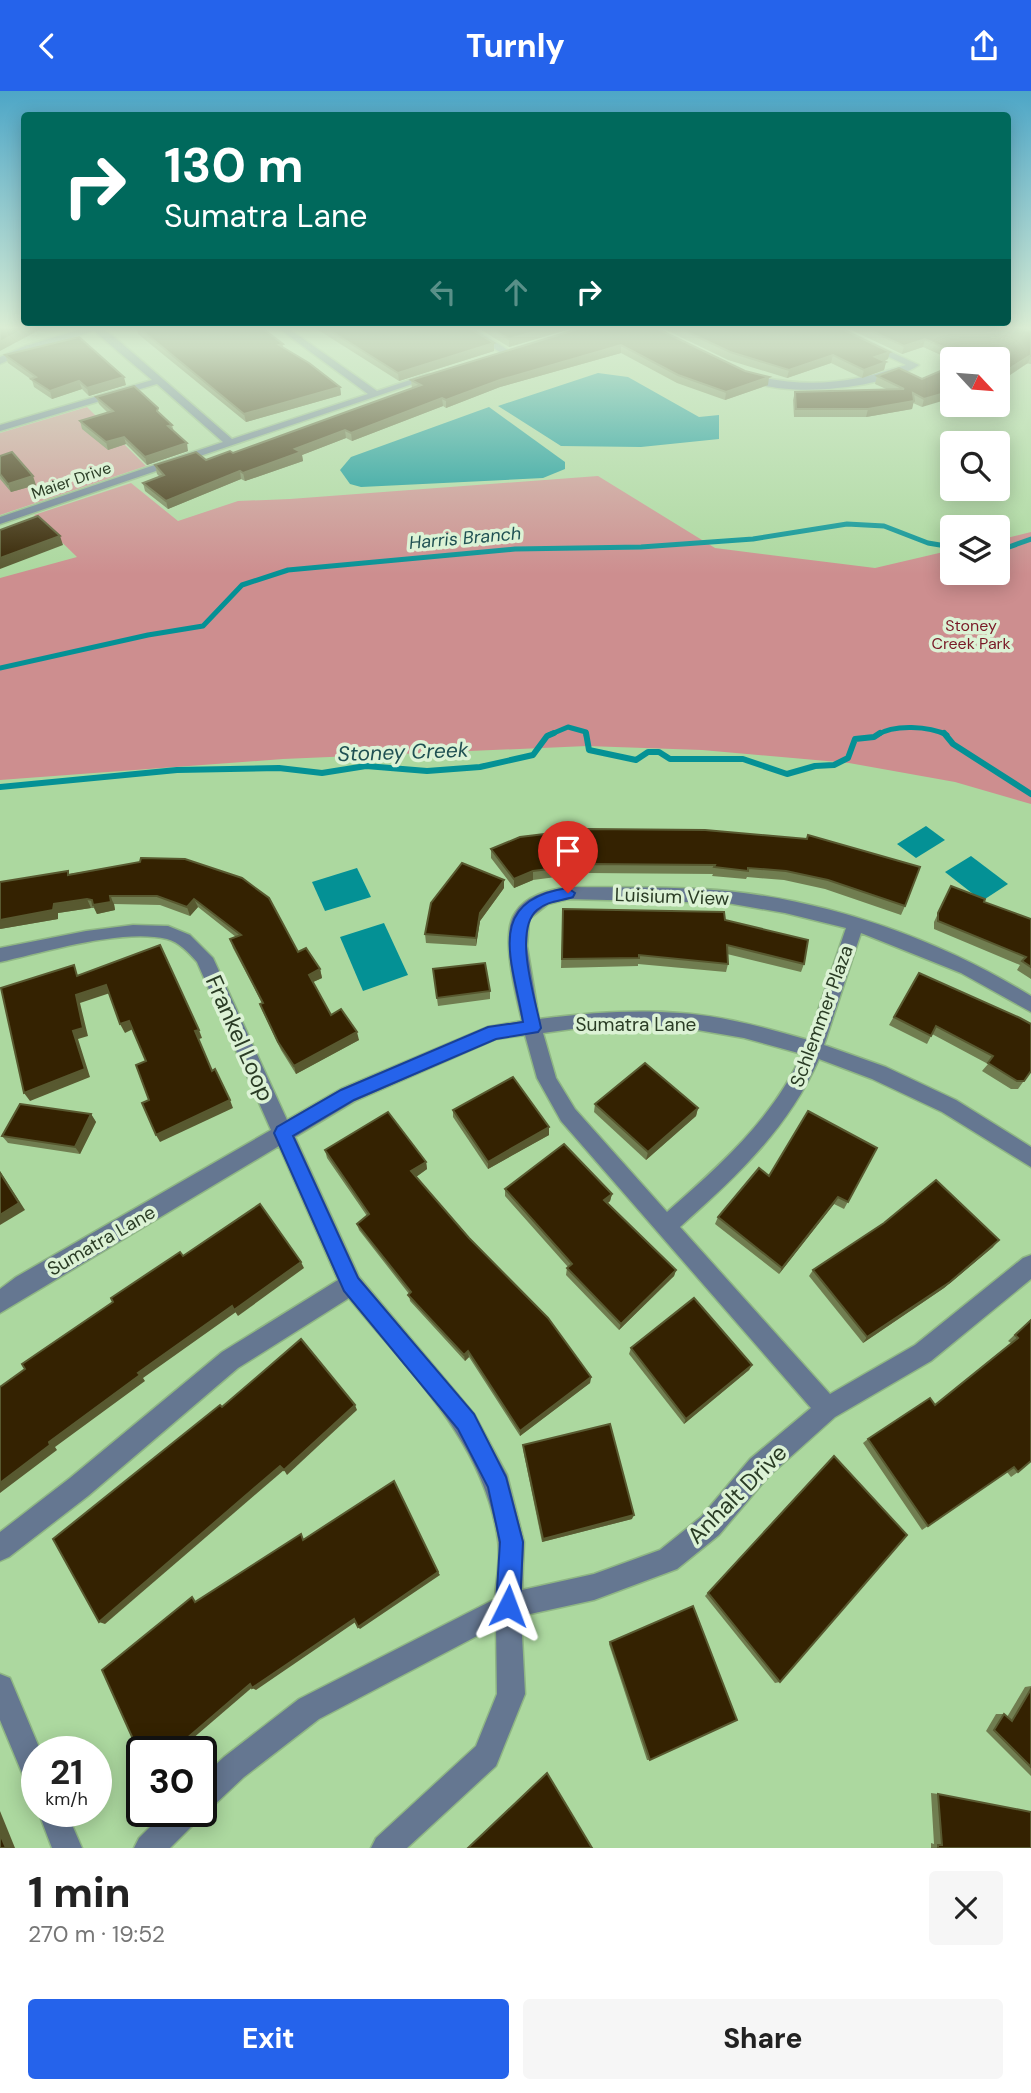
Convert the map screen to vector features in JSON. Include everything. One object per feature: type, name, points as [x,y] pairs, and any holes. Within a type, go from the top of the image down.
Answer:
[{"type":"street","points":[[0,428],[61,410]]},
{"type":"street","points":[[191,410],[229,443]]},
{"type":"street","name":"Maier Drive","points":[[0,521],[330,410]]},
{"type":"street","name":"Luisium View","points":[[827,1409],[668,1225],[568,1115],[545,1074],[533,1028],[516,937],[520,919],[533,904],[551,896],[568,893],[747,899],[810,912],[911,945],[990,980],[1031,1005]]},
{"type":"street","name":"Schlemmer Plaza","points":[[668,1225],[716,1182],[759,1137],[792,1094],[813,1049],[855,925]]},
{"type":"street","name":"Frankel Loop","points":[[0,955],[142,929],[168,933],[188,941],[204,958],[351,1284],[466,1422],[498,1484],[511,1542],[508,1606],[511,1694],[486,1756],[386,1848]]},
{"type":"street","name":"Sumatra Lane","points":[[0,1301],[348,1095],[494,1032],[594,1019],[680,1020],[744,1030],[813,1049],[879,1073],[949,1106],[1031,1158]]},
{"type":"street","name":"Anhalt Drive","points":[[217,1783],[309,1709],[508,1606],[594,1587],[668,1560],[710,1526],[759,1468],[827,1409],[923,1353],[1031,1265]]},
{"type":"street","points":[[0,1548],[79,1487],[230,1360],[351,1284]]},
{"type":"street","name":"Sumatra Lane","points":[[0,1295],[24,1285]]},
{"type":"street","points":[[0,1688],[21,1737]]},
{"type":"street","points":[[58,1827],[67,1848]]},
{"type":"street","points":[[149,1848],[171,1827]]},
{"type":"green space","points":[[77,410],[90,410],[146,466],[0,515],[0,433]]},
{"type":"green space","name":"Stoney Creek Park","points":[[598,476],[715,548],[875,568],[940,553],[940,585],[1010,585],[1010,537],[1031,532],[1031,804],[955,782],[849,763],[702,750],[587,746],[283,759],[0,780],[0,578],[77,557],[34,515],[131,483],[178,521],[238,501]]},
{"type":"water","points":[[481,410],[493,410],[565,462],[565,469],[543,478],[361,487],[350,484],[340,470],[351,457]]},
{"type":"water","points":[[504,410],[687,410],[699,417],[719,415],[719,439],[641,447],[561,446]]},
{"type":"water","points":[[926,826],[945,840],[916,858],[897,844]]},
{"type":"water","points":[[971,856],[1008,884],[982,901],[945,872]]},
{"type":"water","points":[[357,868],[371,897],[325,911],[312,882]]},
{"type":"water","points":[[384,923],[408,975],[363,991],[340,937]]},
{"type":"building","points":[[157,410],[172,425],[168,426],[187,443],[145,457],[124,437],[106,442],[80,421],[113,411]]},
{"type":"building","points":[[239,410],[258,410],[244,414]]},
{"type":"building","points":[[352,410],[411,410],[351,433],[345,430],[295,449],[301,452],[243,473],[240,471],[166,501],[143,483],[164,475],[155,465],[196,452],[206,460],[230,451],[233,453]]},
{"type":"building","points":[[12,452],[33,476],[8,484],[0,474],[0,456]]},
{"type":"building","points":[[38,516],[60,536],[0,558],[0,530]]},
{"type":"building","points":[[586,829],[705,830],[807,839],[808,835],[920,867],[905,906],[828,880],[786,871],[748,868],[748,871],[714,867],[715,865],[588,864],[533,871],[514,879],[491,849],[520,837]]},
{"type":"building","points":[[141,858],[185,859],[242,878],[269,898],[298,952],[306,948],[320,969],[309,975],[331,1015],[341,1009],[357,1032],[294,1066],[278,1042],[260,1004],[263,1003],[230,939],[241,935],[194,899],[187,907],[157,896],[110,896],[111,902],[93,905],[92,900],[87,899],[54,904],[53,910],[0,920],[0,882],[68,871],[68,875],[140,862]]},
{"type":"building","points":[[462,863],[504,880],[480,913],[476,938],[425,934],[431,903]]},
{"type":"building","points":[[951,886],[985,899],[984,902],[1031,919],[1031,967],[1022,961],[1026,957],[938,921],[938,913]]},
{"type":"building","points":[[563,909],[724,912],[725,920],[808,940],[804,964],[727,945],[728,964],[639,955],[639,958],[562,959]]},
{"type":"building","points":[[160,945],[199,1030],[195,1031],[212,1071],[215,1069],[230,1100],[156,1135],[142,1103],[149,1100],[136,1065],[146,1061],[129,1021],[120,1024],[106,985],[76,995],[83,1028],[73,1031],[85,1069],[24,1093],[1,988],[74,965],[77,976]]},
{"type":"building","points":[[485,963],[490,991],[437,998],[433,969]]},
{"type":"building","points":[[919,973],[1031,1024],[1031,1071],[1024,1081],[1017,1081],[988,1063],[993,1056],[936,1026],[931,1036],[894,1017]]},
{"type":"building","points":[[645,1063],[698,1108],[648,1152],[595,1104]]},
{"type":"building","points":[[513,1077],[549,1127],[488,1162],[453,1110]]},
{"type":"building","points":[[20,1104],[91,1114],[75,1147],[2,1136]]},
{"type":"building","points":[[808,1111],[877,1148],[848,1202],[838,1197],[782,1268],[718,1217],[759,1168],[769,1176]]},
{"type":"building","points":[[388,1112],[426,1162],[411,1171],[469,1238],[548,1318],[591,1377],[520,1431],[468,1351],[464,1355],[408,1295],[411,1292],[357,1224],[369,1214],[325,1150]]},
{"type":"building","points":[[564,1144],[612,1194],[604,1200],[676,1270],[621,1324],[567,1268],[572,1264],[505,1189]]},
{"type":"building","points":[[0,1173],[19,1203],[0,1215]]},
{"type":"building","points":[[936,1180],[999,1240],[950,1282],[867,1337],[813,1270],[884,1223]]},
{"type":"building","points":[[260,1204],[301,1262],[234,1310],[232,1306],[138,1373],[140,1375],[49,1442],[50,1445],[0,1483],[0,1387],[25,1369],[22,1364],[113,1302],[111,1298],[180,1252],[183,1256]]},
{"type":"building","points":[[694,1298],[752,1365],[686,1419],[631,1348]]},
{"type":"building","points":[[1031,1320],[1031,1461],[1018,1472],[1014,1467],[928,1526],[868,1439],[930,1398],[935,1405],[1018,1338],[1015,1335]]},
{"type":"building","points":[[301,1339],[355,1405],[284,1470],[280,1466],[99,1622],[53,1539],[220,1405],[222,1407]]},
{"type":"building","points":[[610,1424],[634,1515],[543,1539],[523,1445]]},
{"type":"building","points":[[834,1456],[907,1535],[780,1682],[708,1593]]},
{"type":"building","points":[[394,1481],[438,1572],[358,1627],[354,1619],[252,1688],[250,1684],[190,1736],[132,1736],[102,1670],[192,1597],[195,1602],[301,1534],[303,1540]]},
{"type":"building","points":[[693,1606],[737,1720],[650,1760],[610,1642]]},
{"type":"building","points":[[1031,1689],[1031,1767],[994,1730],[1004,1714],[1012,1721]]},
{"type":"building","points":[[547,1773],[592,1848],[468,1848]]},
{"type":"building","points":[[938,1794],[1031,1812],[1031,1848],[938,1848],[938,1845],[942,1845]]},
{"type":"building","points":[[0,1834],[6,1848],[0,1848]]},
{"type":"waterway","name":"Harris Branch","points":[[0,668],[148,635],[203,626],[242,585],[288,570],[515,549],[641,547],[753,539],[847,524],[884,526],[940,545]]},
{"type":"waterway","name":"Harris Branch","points":[[1010,547],[1031,539]]},
{"type":"waterway","name":"Stoney Creek","points":[[549,735],[568,727],[586,733]]},
{"type":"waterway","name":"Stoney Creek","points":[[877,735],[884,731],[912,727],[945,734]]},
{"type":"waterway","name":"Stoney Creek","points":[[0,787],[177,770],[279,768],[322,773],[366,766],[427,771],[480,767],[533,755],[547,736],[554,733]]},
{"type":"waterway","name":"Stoney Creek","points":[[586,733],[589,750],[636,760],[648,752],[659,752],[670,759],[743,759],[787,774],[815,766],[834,765],[848,758],[855,739],[877,735]]},
{"type":"waterway","name":"Stoney Creek","points":[[945,734],[953,744],[1031,794]]},
{"type":"route","points":[[508,1606],[511,1542],[498,1484],[466,1422],[351,1284],[283,1133],[348,1095],[494,1032],[533,1028],[516,937],[520,919],[533,904],[551,896],[568,893]]}]
